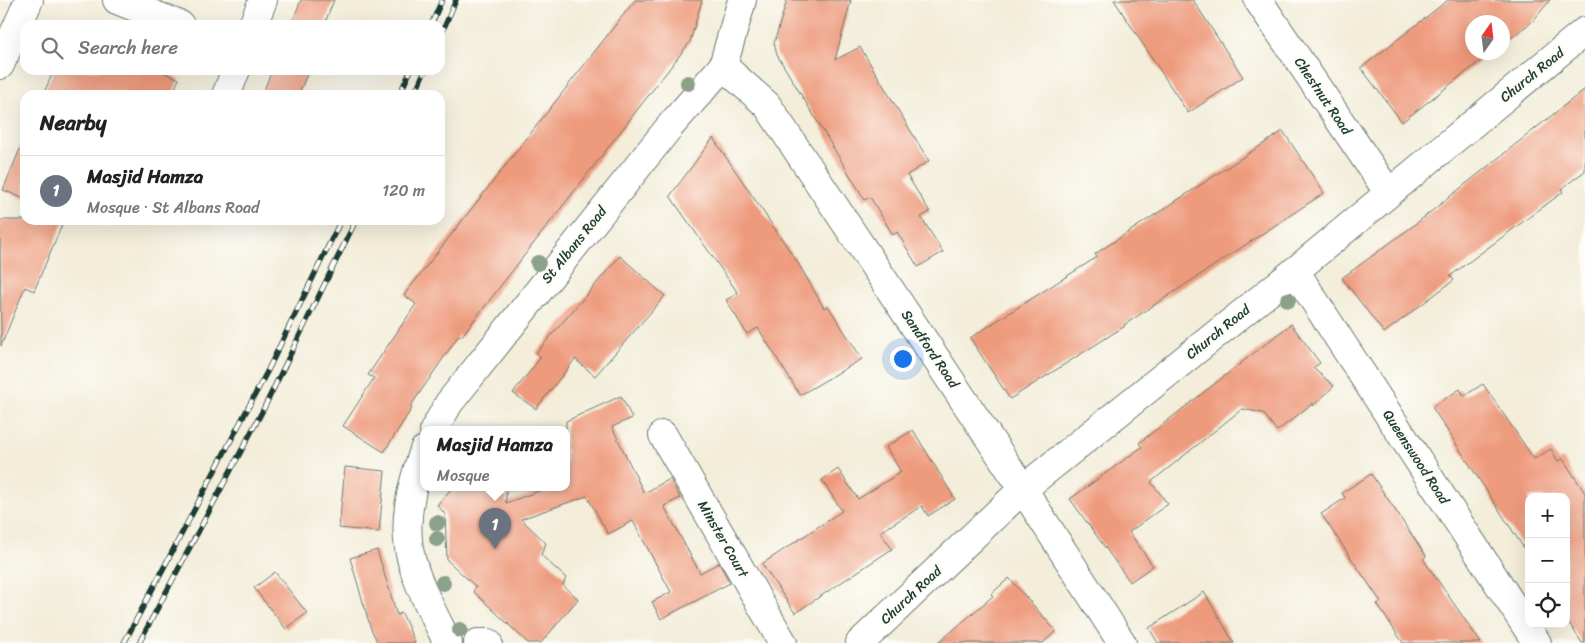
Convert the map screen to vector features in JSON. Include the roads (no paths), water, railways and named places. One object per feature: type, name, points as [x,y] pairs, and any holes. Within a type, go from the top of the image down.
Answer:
[{"type":"street","points":[[20,20],[29,0]]},
{"type":"street","points":[[117,0],[167,20]]},
{"type":"street","points":[[255,20],[263,0]]},
{"type":"street","points":[[723,66],[742,0]]},
{"type":"street","name":"Chestnut Road","points":[[1258,0],[1388,192]]},
{"type":"street","points":[[0,65],[20,20]]},
{"type":"street","name":"Church Road","points":[[860,643],[1023,489],[1295,271],[1388,192],[1585,31]]},
{"type":"street","name":"St Albans Road","points":[[436,426],[449,403],[576,241],[670,125],[723,66]]},
{"type":"street","name":"Sandford Road","points":[[723,66],[767,105],[1023,489],[1122,643]]},
{"type":"street","points":[[228,90],[234,75]]},
{"type":"street","name":"Queenswood Road","points":[[1295,271],[1537,643]]},
{"type":"street","name":"Minster Court","points":[[663,435],[783,643]]},
{"type":"street","points":[[420,464],[410,499],[408,541],[413,564],[448,643]]},
{"type":"street","points":[[478,643],[488,643]]},
{"type":"railway","points":[[433,20],[442,0]]},
{"type":"railway","points":[[445,25],[456,0]]},
{"type":"railway","points":[[401,90],[409,75]]},
{"type":"railway","points":[[416,90],[423,75]]},
{"type":"railway","points":[[124,643],[268,370],[339,225]]},
{"type":"railway","points":[[139,643],[264,408],[354,225]]},
{"type":"place","name":"Masjid Hamza","points":[[495,549]]}]
